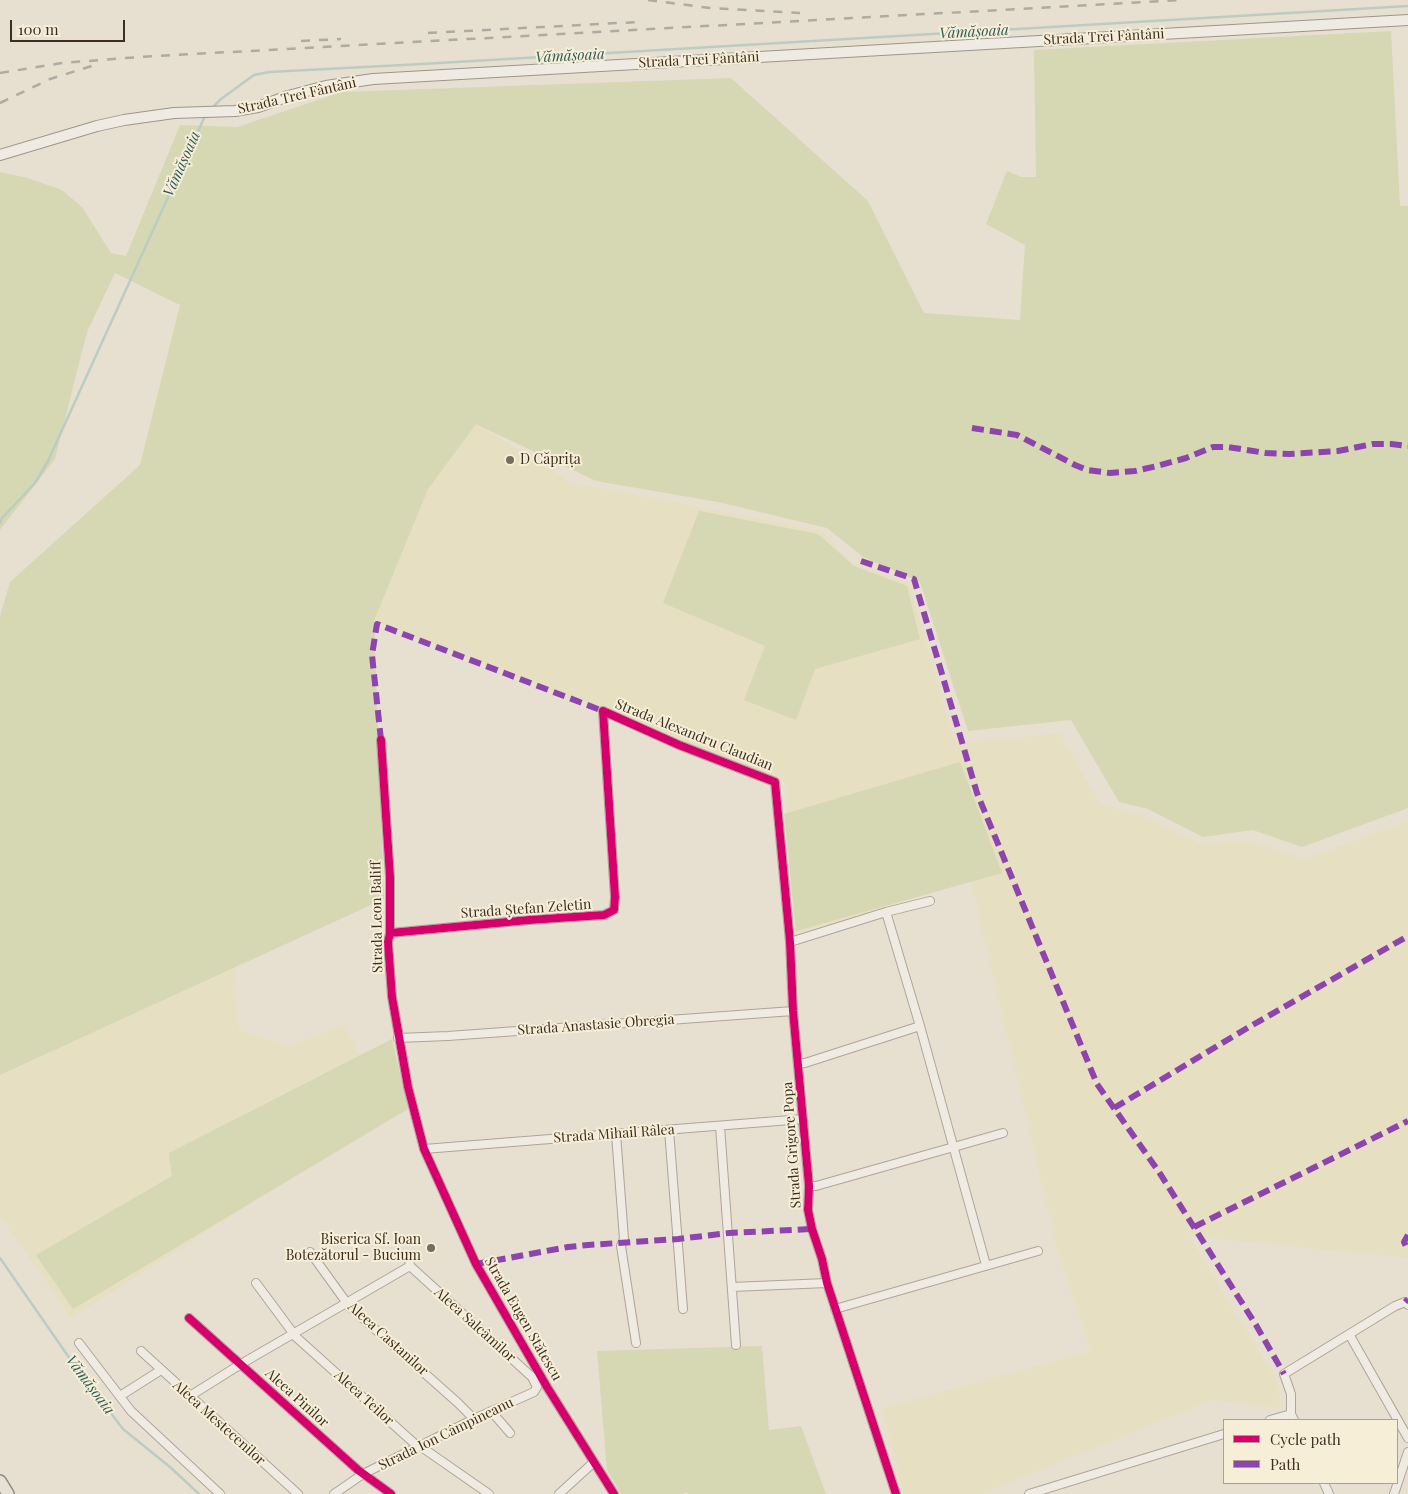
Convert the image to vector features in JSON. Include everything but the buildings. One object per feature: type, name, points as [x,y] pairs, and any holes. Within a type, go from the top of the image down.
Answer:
[{"type":"main road","name":"Strada Trei Fântâni","points":[[0,155],[106,124],[155,115],[203,111],[235,111],[258,107],[318,88],[345,82],[373,79],[1408,20]]},
{"type":"main road","points":[[0,1481],[8,1494]]},
{"type":"street","name":"Strada Alexandru Claudian","points":[[603,712],[680,745],[775,782]]},
{"type":"street","name":"Strada Ștefan Zeletin","points":[[390,933],[529,920],[604,916],[614,910],[615,897],[603,712]]},
{"type":"street","name":"Strada Leon Baliff","points":[[381,740],[390,877],[389,966],[398,1038],[408,1088],[424,1149]]},
{"type":"street","name":"Strada Grigore Popa","points":[[775,782],[790,942],[793,1011],[809,1186],[808,1210],[827,1283],[896,1494]]},
{"type":"street","points":[[790,942],[886,912],[930,901]]},
{"type":"street","points":[[886,912],[920,1026],[986,1265]]},
{"type":"street","name":"Strada Anastasie Obregia","points":[[398,1038],[793,1011]]},
{"type":"street","points":[[798,1064],[920,1026]]},
{"type":"street","name":"Strada Mihail Râlea","points":[[424,1149],[803,1119]]},
{"type":"street","points":[[720,1126],[736,1345]]},
{"type":"street","points":[[669,1130],[682,1309]]},
{"type":"street","points":[[809,1186],[816,1186],[1003,1133]]},
{"type":"street","points":[[616,1134],[624,1239],[622,1246],[636,1343]]},
{"type":"street","name":"Strada Eugen Stătescu","points":[[424,1149],[476,1264],[547,1387],[614,1494]]},
{"type":"street","points":[[836,1309],[880,1298],[1038,1251]]},
{"type":"street","name":"Aleea Castanilor","points":[[310,1252],[347,1304],[474,1419]]},
{"type":"street","name":"Aleea Salcâmilor","points":[[347,1304],[410,1262],[532,1377],[537,1387],[534,1392]]},
{"type":"street","name":"Aleea Teilor","points":[[256,1283],[293,1334],[414,1444],[420,1446],[489,1494]]},
{"type":"street","points":[[732,1287],[827,1283]]},
{"type":"street","points":[[1278,1419],[1293,1417],[1292,1400],[1284,1374],[1400,1303],[1405,1302],[1408,1305]]},
{"type":"street","points":[[190,1396],[241,1364],[347,1304]]},
{"type":"street","name":"Aleea Pinilor","points":[[189,1318],[363,1474],[391,1494]]},
{"type":"street","points":[[1349,1334],[1397,1419]]},
{"type":"street","points":[[79,1343],[131,1411],[220,1494]]},
{"type":"street","name":"Aleea Mestecenilor","points":[[141,1351],[298,1494]]},
{"type":"street","points":[[120,1396],[161,1370]]},
{"type":"street","name":"Strada Ion Câmpineanu","points":[[334,1494],[363,1474],[490,1411],[534,1392]]},
{"type":"street","points":[[490,1411],[510,1433]]},
{"type":"street","points":[[1398,1420],[1408,1438]]},
{"type":"street","points":[[1029,1494],[1223,1434]]},
{"type":"street","points":[[1398,1482],[1408,1452]]},
{"type":"street","points":[[559,1494],[594,1462]]},
{"type":"shaded area","points":[[476,423],[570,482],[822,531],[850,561],[909,583],[955,742],[1060,734],[1101,805],[1142,815],[1199,843],[1251,841],[1305,859],[1408,821],[1408,1258],[1189,1236],[1277,1381],[1282,1408],[1212,1400],[982,1494],[904,1494],[882,1408],[1091,1351],[1057,1249],[971,881],[795,934],[785,783],[374,621],[428,489]]},
{"type":"shaded area","points":[[234,968],[239,1030],[290,1047],[346,1023],[357,1055],[387,1043],[404,1106],[71,1318],[0,1216],[0,1075]]},
{"type":"green space","points":[[1391,31],[1400,206],[1408,206],[1408,808],[1302,847],[1253,830],[1203,837],[1148,809],[1119,802],[1071,720],[968,731],[920,582],[863,557],[827,528],[718,502],[596,481],[476,424],[428,489],[374,621],[384,899],[0,1075],[0,616],[10,582],[140,465],[180,305],[115,273],[87,332],[55,459],[0,530],[0,172],[28,178],[62,190],[82,207],[111,253],[126,256],[180,125],[237,127],[342,92],[731,78],[868,201],[924,313],[1020,320],[1025,245],[986,224],[1007,171],[1021,177],[1036,177],[1034,50]]},
{"type":"green space","points":[[699,511],[818,534],[854,566],[907,586],[920,639],[815,669],[796,720],[744,700],[765,646],[663,603]]},
{"type":"green space","points":[[960,762],[1002,873],[796,931],[784,814]]},
{"type":"green space","points":[[392,1039],[408,1109],[73,1309],[36,1255],[172,1176],[169,1153]]},
{"type":"green space","points":[[762,1346],[769,1430],[801,1426],[826,1494],[688,1494],[687,1492],[682,1494],[621,1494],[607,1470],[597,1351]]},
{"type":"waterway","name":"Vămășoaia","points":[[212,108],[221,99],[254,75],[269,72],[1408,6]]},
{"type":"waterway","name":"Vămășoaia","points":[[0,523],[2,518],[35,483],[48,461],[205,116]]},
{"type":"waterway","name":"Vămășoaia","points":[[0,1258],[77,1369],[123,1429],[170,1467],[199,1494]]},
{"type":"railway","points":[[648,0],[710,8],[800,13]]},
{"type":"railway","points":[[0,73],[62,63],[139,57],[1183,0]]},
{"type":"railway","points":[[428,33],[638,22]]},
{"type":"railway","points":[[301,41],[341,39]]},
{"type":"railway","points":[[0,103],[50,79],[95,65]]},
{"type":"marked path","points":[[972,428],[1017,435],[1087,470],[1110,473],[1135,471],[1157,466],[1186,458],[1213,447],[1289,454],[1338,451],[1373,444],[1408,446]]},
{"type":"marked path","points":[[861,561],[914,579],[977,793],[1097,1084],[1159,1172],[1256,1325],[1284,1374]]},
{"type":"marked path","points":[[381,740],[372,655],[377,624],[603,711]]},
{"type":"marked path","points":[[1114,1108],[1249,1027],[1408,936]]},
{"type":"marked path","points":[[1194,1227],[1408,1121]]},
{"type":"marked path","points":[[476,1264],[568,1247],[678,1239],[729,1233],[812,1229]]},
{"type":"marked path","points":[[1408,1235],[1404,1242],[1408,1251]]},
{"type":"marked path","points":[[1405,1302],[1408,1299]]},
{"type":"cycle path","points":[[390,933],[604,915],[614,910],[615,897],[603,711],[679,745],[775,782],[790,942],[793,1011],[809,1186],[808,1210],[827,1283],[896,1494]]},
{"type":"cycle path","points":[[381,740],[390,877],[390,933],[388,942],[392,997],[408,1087],[424,1149],[476,1264],[547,1387],[614,1494]]},
{"type":"cycle path","points":[[189,1318],[358,1470],[391,1494]]},
{"type":"place","name":"D Căprița","points":[[510,460]]},
{"type":"place","name":"Biserica Sf. Ioan Botezătorul - Bucium","points":[[431,1248]]}]
